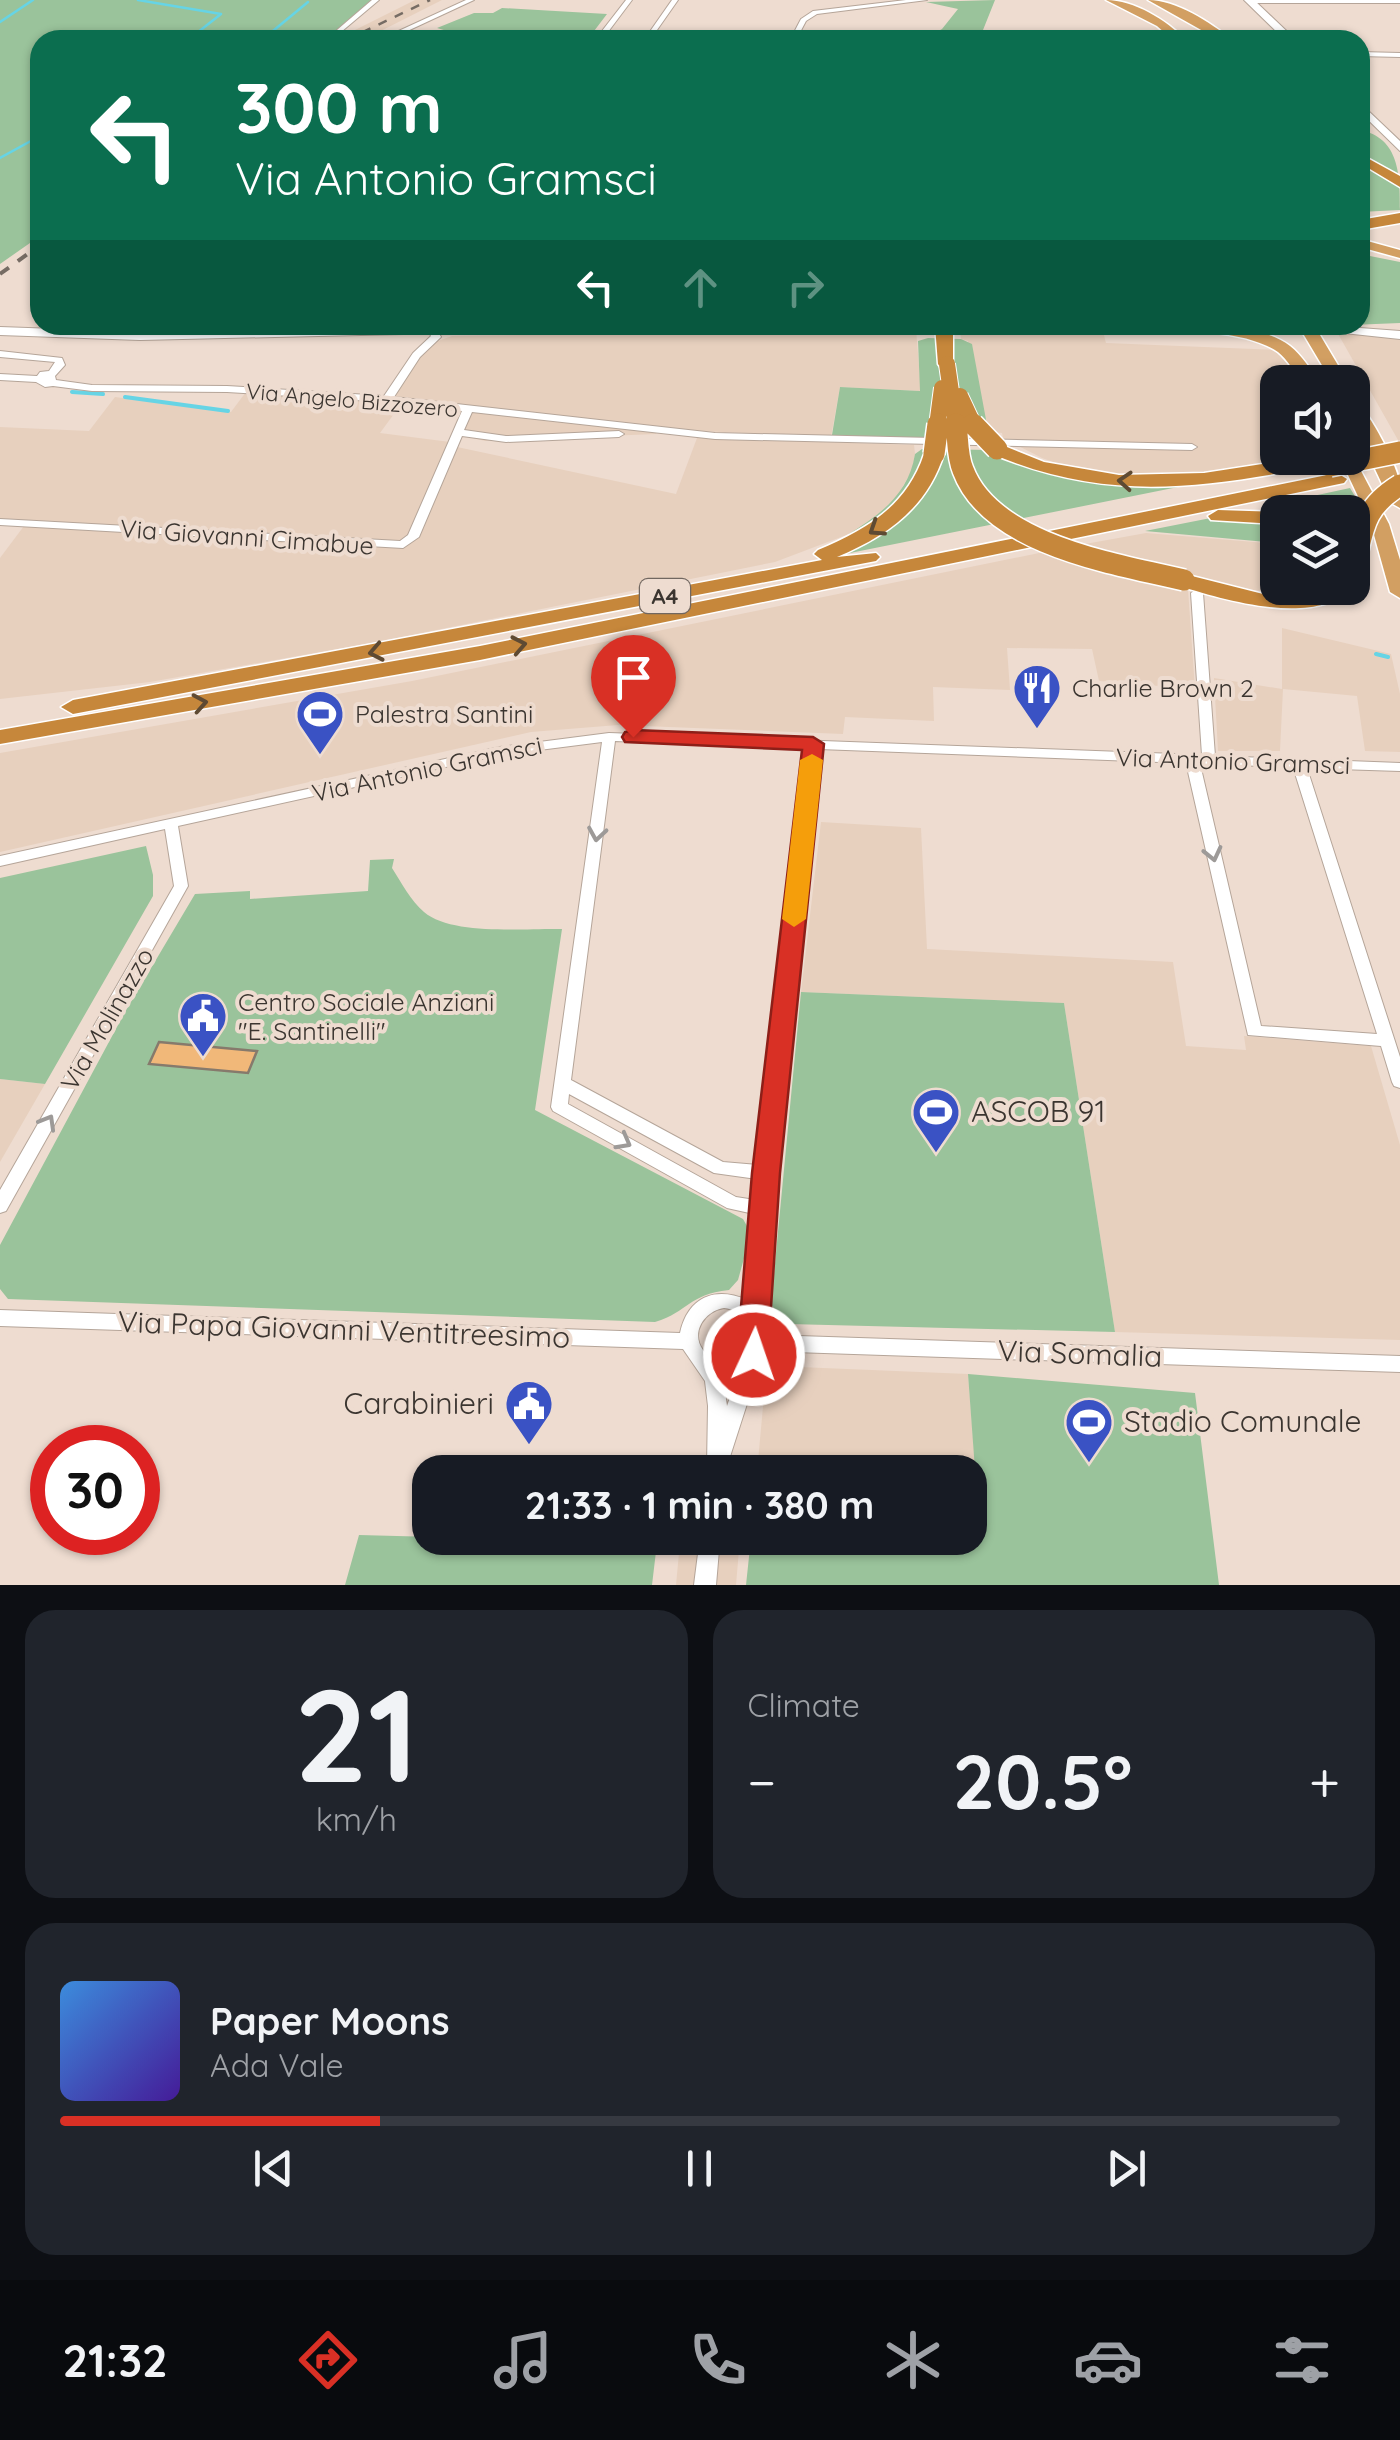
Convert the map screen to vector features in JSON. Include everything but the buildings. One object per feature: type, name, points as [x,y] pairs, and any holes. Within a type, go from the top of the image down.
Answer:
[{"type":"highway","points":[[1111,0],[1168,30]]},
{"type":"highway","points":[[1126,0],[1178,30]]},
{"type":"highway","points":[[1138,0],[1193,30]]},
{"type":"highway","points":[[1153,0],[1211,30]]},
{"type":"highway","points":[[1370,162],[1400,180]]},
{"type":"highway","points":[[1370,215],[1400,215]]},
{"type":"highway","points":[[1370,223],[1400,215]]},
{"type":"highway","points":[[1370,246],[1400,257]]},
{"type":"highway","points":[[1370,254],[1400,257]]},
{"type":"highway","points":[[945,335],[962,469],[968,484],[991,510],[1030,534],[1065,548],[1191,587],[1260,600]]},
{"type":"highway","points":[[1241,335],[1285,350],[1298,365]]},
{"type":"highway","points":[[1289,335],[1304,365]]},
{"type":"highway","points":[[1312,335],[1330,365]]},
{"type":"highway","points":[[947,364],[970,421],[997,449],[1048,470],[1138,482],[1260,472]]},
{"type":"highway","points":[[749,580],[845,547],[881,527],[918,493],[934,454],[947,364]]},
{"type":"highway","points":[[1370,436],[1400,503]]},
{"type":"highway","points":[[1370,453],[1400,445]]},
{"type":"highway","name":"A4","points":[[1370,457],[1400,452]]},
{"type":"highway","name":"A4","points":[[1370,464],[1400,466]]},
{"type":"highway","name":"A4","points":[[0,720],[749,580],[1272,475]]},
{"type":"highway","name":"A4","points":[[0,737],[299,686],[642,620],[1280,475]]},
{"type":"highway","points":[[1346,475],[1380,524],[1400,592]]},
{"type":"highway","points":[[1370,508],[1377,498],[1400,484]]},
{"type":"highway","points":[[642,620],[722,609],[1158,524],[1223,516],[1260,517]]},
{"type":"highway","points":[[1191,587],[1260,594]]},
{"type":"main road","points":[[1250,1],[1280,30]]},
{"type":"main road","points":[[1370,116],[1400,148]]},
{"type":"street","points":[[342,30],[376,0]]},
{"type":"street","points":[[404,30],[471,0]]},
{"type":"street","points":[[606,30],[629,0]]},
{"type":"street","points":[[666,0],[674,0]]},
{"type":"street","points":[[655,30],[674,0]]},
{"type":"street","points":[[798,30],[803,20],[815,12],[924,0]]},
{"type":"street","points":[[1250,1],[1400,1]]},
{"type":"street","points":[[1370,54],[1400,55]]},
{"type":"street","points":[[1370,326],[1400,326]]},
{"type":"street","points":[[0,332],[30,333]]},
{"type":"street","points":[[1370,332],[1400,335]]},
{"type":"street","points":[[105,335],[189,335]]},
{"type":"street","points":[[387,400],[416,355],[435,335]]},
{"type":"street","points":[[0,354],[59,360],[60,365],[46,379]]},
{"type":"street","name":"Via Angelo Bizzozero","points":[[0,377],[46,379],[92,388],[228,390],[387,400],[655,431],[969,444],[1192,447]]},
{"type":"street","name":"Via Giovanni Cimabue","points":[[0,522],[402,545],[413,536],[468,409]]},
{"type":"street","name":"Via Angelo Bizzozero","points":[[458,432],[524,439],[655,431]]},
{"type":"street","points":[[1191,587],[1210,760]]},
{"type":"street","points":[[610,737],[559,1106],[733,1203],[764,1208]]},
{"type":"street","name":"Via Antonio Gramsci","points":[[0,861],[500,751],[610,737],[1400,766]]},
{"type":"street","points":[[722,1455],[759,1342],[756,1307],[766,1173],[813,744]]},
{"type":"street","points":[[1192,759],[1254,1031],[1387,1041]]},
{"type":"street","points":[[1299,764],[1400,1082]]},
{"type":"street","name":"Via Molinazzo","points":[[0,1206],[181,886],[172,824]]},
{"type":"street","points":[[562,1084],[720,1168],[766,1173]]},
{"type":"street","points":[[717,1455],[715,1382],[711,1370],[687,1342],[693,1317],[744,1294],[758,1278]]},
{"type":"street","points":[[719,1304],[746,1310],[759,1342]]},
{"type":"street","name":"Via Papa Giovanni Ventitreesimo","points":[[0,1318],[687,1342]]},
{"type":"street","points":[[702,1361],[732,1367],[759,1342]]},
{"type":"street","name":"Via Somalia","points":[[759,1342],[1400,1364]]},
{"type":"street","points":[[705,1585],[708,1555]]},
{"type":"shaded area","points":[[415,0],[442,0],[383,30],[355,30]]},
{"type":"shaded area","points":[[916,335],[921,391],[840,387],[831,437],[659,429],[656,434],[485,441],[461,435],[473,408],[393,398],[420,355],[435,342],[452,336]]},
{"type":"shaded area","points":[[961,335],[1104,335],[1106,343],[1280,350],[1290,365],[1260,365],[1260,469],[1131,477],[1070,468],[1003,438],[1002,433],[987,431],[968,341]]},
{"type":"shaded area","points":[[1339,335],[1400,337],[1400,440],[1370,390],[1370,365],[1356,365]]},
{"type":"shaded area","points":[[246,392],[402,403],[380,433],[450,442],[409,535],[400,543],[0,519],[0,427],[89,431],[115,397],[231,412]]},
{"type":"shaded area","points":[[697,438],[914,445],[915,454],[913,468],[898,495],[874,518],[849,534],[775,562],[377,642],[150,682],[0,699],[0,558],[24,526],[403,546],[457,447],[676,494]]},
{"type":"shaded area","points":[[1146,533],[1260,543],[1260,591],[1247,590],[1074,546]]},
{"type":"shaded area","points":[[1049,551],[1188,589],[1195,689],[1099,681],[1092,649],[1007,648],[1010,690],[933,687],[934,721],[845,717],[843,734],[618,725],[531,732],[0,852],[0,753],[412,681]]},
{"type":"shaded area","points":[[1282,628],[1391,654],[1400,694],[1400,752],[1365,751],[1357,696],[1283,689],[1280,751],[1218,751],[1214,678],[1282,689]]},
{"type":"shaded area","points":[[821,822],[921,828],[927,949],[1173,962],[1186,1046],[1246,1050],[1244,1036],[1371,1046],[1400,1145],[1400,1340],[1115,1332],[1064,1003],[801,992]]},
{"type":"shaded area","points":[[0,1079],[45,1084],[0,1162]]},
{"type":"shaded area","points":[[775,1366],[968,1374],[974,1455],[759,1455],[766,1374]]},
{"type":"shaded area","points":[[679,1555],[739,1555],[736,1585],[676,1585]]},
{"type":"green space","points":[[0,0],[374,0],[337,30],[30,30],[30,243],[0,264]]},
{"type":"green space","points":[[995,0],[983,30],[940,30],[958,9],[926,2]]},
{"type":"green space","points":[[502,8],[607,14],[595,30],[437,28],[474,13],[493,13]]},
{"type":"green space","points":[[1370,133],[1383,141],[1395,160],[1400,210],[1370,212]]},
{"type":"green space","points":[[1370,256],[1400,262],[1400,323],[1370,324]]},
{"type":"green space","points":[[961,339],[972,344],[987,425],[930,432],[929,439],[832,435],[840,387],[920,391],[918,341]]},
{"type":"green space","points":[[922,449],[992,450],[1023,465],[1183,486],[845,554],[870,530],[900,512],[926,489],[942,454],[913,489],[857,536],[849,534],[892,501],[907,480],[915,454]]},
{"type":"green space","points":[[1350,488],[1354,495],[1318,495]]},
{"type":"green space","points":[[1226,515],[1260,516],[1260,541],[1145,531]]},
{"type":"green space","points":[[146,846],[153,896],[45,1084],[0,1079],[0,878]]},
{"type":"green space","points":[[394,859],[392,868],[411,897],[436,920],[470,928],[562,929],[535,1110],[743,1219],[751,1233],[738,1280],[729,1290],[696,1299],[655,1322],[8,1299],[0,1289],[0,1245],[125,1012],[195,894],[250,891],[250,899],[368,891],[370,860]]},
{"type":"green space","name":"ASCOB 91","points":[[801,992],[1064,1003],[1115,1332],[788,1324],[771,1305]]},
{"type":"green space","name":"Stadio Comunale","points":[[968,1374],[1195,1393],[1219,1585],[746,1585],[749,1555],[987,1555],[987,1455],[974,1455]]},
{"type":"green space","points":[[359,1535],[412,1536],[412,1555],[656,1555],[652,1585],[345,1585]]},
{"type":"waterway","points":[[0,22],[33,0]]},
{"type":"waterway","points":[[138,0],[221,14],[201,30]]},
{"type":"waterway","points":[[274,30],[308,2]]},
{"type":"waterway","points":[[0,158],[30,142]]},
{"type":"waterway","points":[[72,392],[103,394]]},
{"type":"waterway","points":[[125,397],[228,411]]},
{"type":"waterway","points":[[1376,654],[1388,657]]},
{"type":"railway","points":[[367,30],[430,0]]},
{"type":"railway","points":[[0,274],[30,252]]},
{"type":"slow traffic","points":[[794,919],[812,760]]},
{"type":"place","name":"Charlie Brown 2","points":[[1037,730]]},
{"type":"place","name":"Palestra Santini","points":[[320,756]]},
{"type":"place","name":"Centro Sociale Anziani \"E. Santinelli\"","points":[[203,1058]]},
{"type":"place","name":"ASCOB 91","points":[[936,1154]]},
{"type":"place","name":"Carabinieri","points":[[529,1446]]},
{"type":"place","name":"Stadio Comunale","points":[[1089,1464]]},
{"type":"route","points":[[633,737],[813,744],[766,1173],[756,1307],[761,1338],[754,1355]]}]
